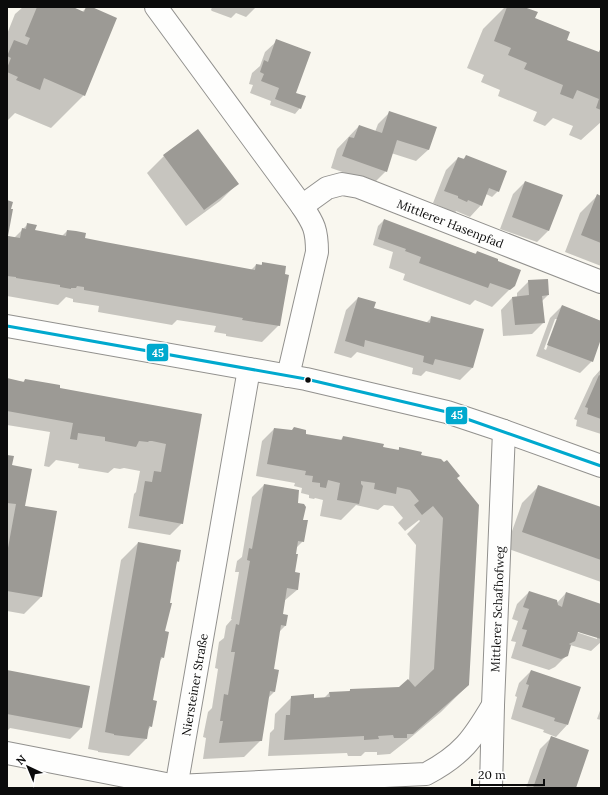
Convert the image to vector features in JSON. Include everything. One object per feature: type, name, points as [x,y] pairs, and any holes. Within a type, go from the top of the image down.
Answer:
[{"type":"street","points":[[156,7],[312,220],[317,234],[317,252],[288,376]]},
{"type":"street","name":"Mittlerer Hasenpfad","points":[[302,206],[327,188],[342,184],[359,187],[601,282]]},
{"type":"street","points":[[7,326],[306,379],[447,412],[601,466]]},
{"type":"street","name":"Niersteiner Straße","points":[[176,787],[249,369]]},
{"type":"street","name":"Mittlerer Schafhofweg","points":[[491,788],[504,431]]},
{"type":"street","points":[[7,753],[176,787],[428,781],[476,734],[493,705]]},
{"type":"building","points":[[37,7],[73,7],[84,12],[86,7],[92,7],[117,18],[85,96],[44,78],[40,90],[16,80],[18,77],[7,72],[11,58],[7,56],[14,40],[27,45],[30,38],[25,36]]},
{"type":"building","points":[[507,7],[524,7],[538,12],[535,18],[570,32],[567,40],[599,52],[601,47],[601,110],[596,108],[599,99],[577,90],[573,99],[560,94],[563,85],[524,69],[527,63],[508,55],[511,48],[494,41]]},
{"type":"building","points":[[276,39],[311,52],[296,93],[306,96],[301,109],[275,99],[279,88],[261,81],[264,74],[260,72],[264,60],[268,62]]},
{"type":"building","points":[[389,111],[437,127],[429,150],[397,140],[387,172],[342,156],[349,137],[354,138],[359,125],[382,133]]},
{"type":"building","points":[[198,129],[239,184],[204,210],[163,155]]},
{"type":"building","points":[[466,155],[507,171],[499,192],[489,188],[482,206],[468,200],[467,202],[458,198],[458,196],[444,191],[458,157],[464,159]]},
{"type":"building","points":[[525,181],[563,195],[549,231],[512,217]]},
{"type":"building","points":[[597,194],[601,196],[601,243],[581,235]]},
{"type":"building","points":[[7,200],[13,202],[8,236],[20,238],[22,228],[26,229],[27,223],[37,225],[35,230],[66,236],[67,230],[76,231],[86,233],[85,238],[255,270],[256,264],[262,265],[262,262],[286,266],[285,274],[289,275],[280,326],[84,290],[84,287],[77,286],[76,288],[71,289],[60,287],[60,285],[7,276]]},
{"type":"building","points":[[384,219],[476,254],[477,251],[521,270],[515,286],[510,290],[490,283],[488,288],[419,263],[421,257],[405,251],[406,249],[378,239]]},
{"type":"building","points":[[548,279],[549,295],[542,296],[545,323],[515,325],[512,297],[529,295],[528,280]]},
{"type":"building","points":[[358,297],[376,302],[374,308],[430,323],[431,316],[484,329],[473,368],[435,359],[433,365],[423,362],[424,356],[365,340],[364,347],[345,341]]},
{"type":"building","points":[[562,305],[601,321],[601,339],[593,362],[547,345]]},
{"type":"building","points":[[599,375],[601,376],[601,419],[587,414],[588,408],[585,407]]},
{"type":"building","points":[[7,378],[24,382],[25,379],[60,385],[60,388],[202,414],[183,524],[139,516],[145,481],[152,482],[154,471],[161,472],[166,444],[152,441],[139,441],[136,447],[105,441],[105,437],[78,433],[77,440],[70,439],[73,423],[7,411]]},
{"type":"building","points":[[294,427],[306,430],[306,434],[342,440],[343,436],[384,444],[383,447],[399,450],[399,447],[422,452],[421,455],[441,459],[444,462],[447,460],[460,476],[457,478],[479,505],[469,685],[413,734],[407,734],[407,738],[394,738],[393,735],[378,736],[379,739],[364,740],[364,736],[284,740],[286,715],[290,715],[291,696],[314,694],[314,698],[330,697],[329,692],[350,691],[350,689],[399,687],[408,679],[415,687],[434,669],[443,518],[433,506],[422,515],[414,505],[419,501],[410,490],[397,487],[396,494],[374,489],[375,483],[361,481],[363,486],[359,504],[337,500],[340,483],[328,480],[326,488],[320,487],[320,483],[312,482],[313,476],[305,475],[306,471],[267,464],[274,428],[292,430]]},
{"type":"building","points":[[7,455],[14,456],[12,465],[32,469],[25,506],[57,511],[42,597],[7,591],[7,547],[8,548],[16,504],[7,503]]},
{"type":"building","points":[[264,484],[299,490],[298,503],[304,504],[306,507],[303,520],[308,520],[304,542],[298,541],[296,554],[298,554],[295,572],[300,573],[298,590],[287,588],[283,614],[288,615],[286,626],[281,625],[274,669],[279,670],[275,692],[270,691],[262,741],[219,743],[223,721],[220,721],[224,694],[228,695],[235,652],[231,652],[236,624],[239,625],[250,561],[247,560],[249,548],[252,549]]},
{"type":"building","points":[[538,485],[601,507],[601,560],[522,532]]},
{"type":"building","points":[[138,542],[181,550],[179,562],[177,561],[170,603],[172,603],[165,631],[169,632],[164,658],[161,657],[153,700],[157,701],[152,727],[149,726],[147,739],[114,735],[105,732]]},
{"type":"building","points":[[529,591],[557,600],[558,605],[562,607],[566,592],[601,604],[601,639],[578,632],[575,641],[569,644],[571,645],[568,656],[561,659],[522,646],[527,630],[522,629],[529,609],[523,607]]},
{"type":"building","points":[[7,670],[90,686],[82,728],[7,714]]},
{"type":"building","points":[[531,670],[581,687],[568,725],[554,721],[555,718],[522,707],[529,685],[526,684]]},
{"type":"building","points":[[551,736],[589,750],[576,788],[533,788]]},
{"type":"transit line","name":"45","points":[[7,326],[306,379],[447,412],[601,466]]}]
